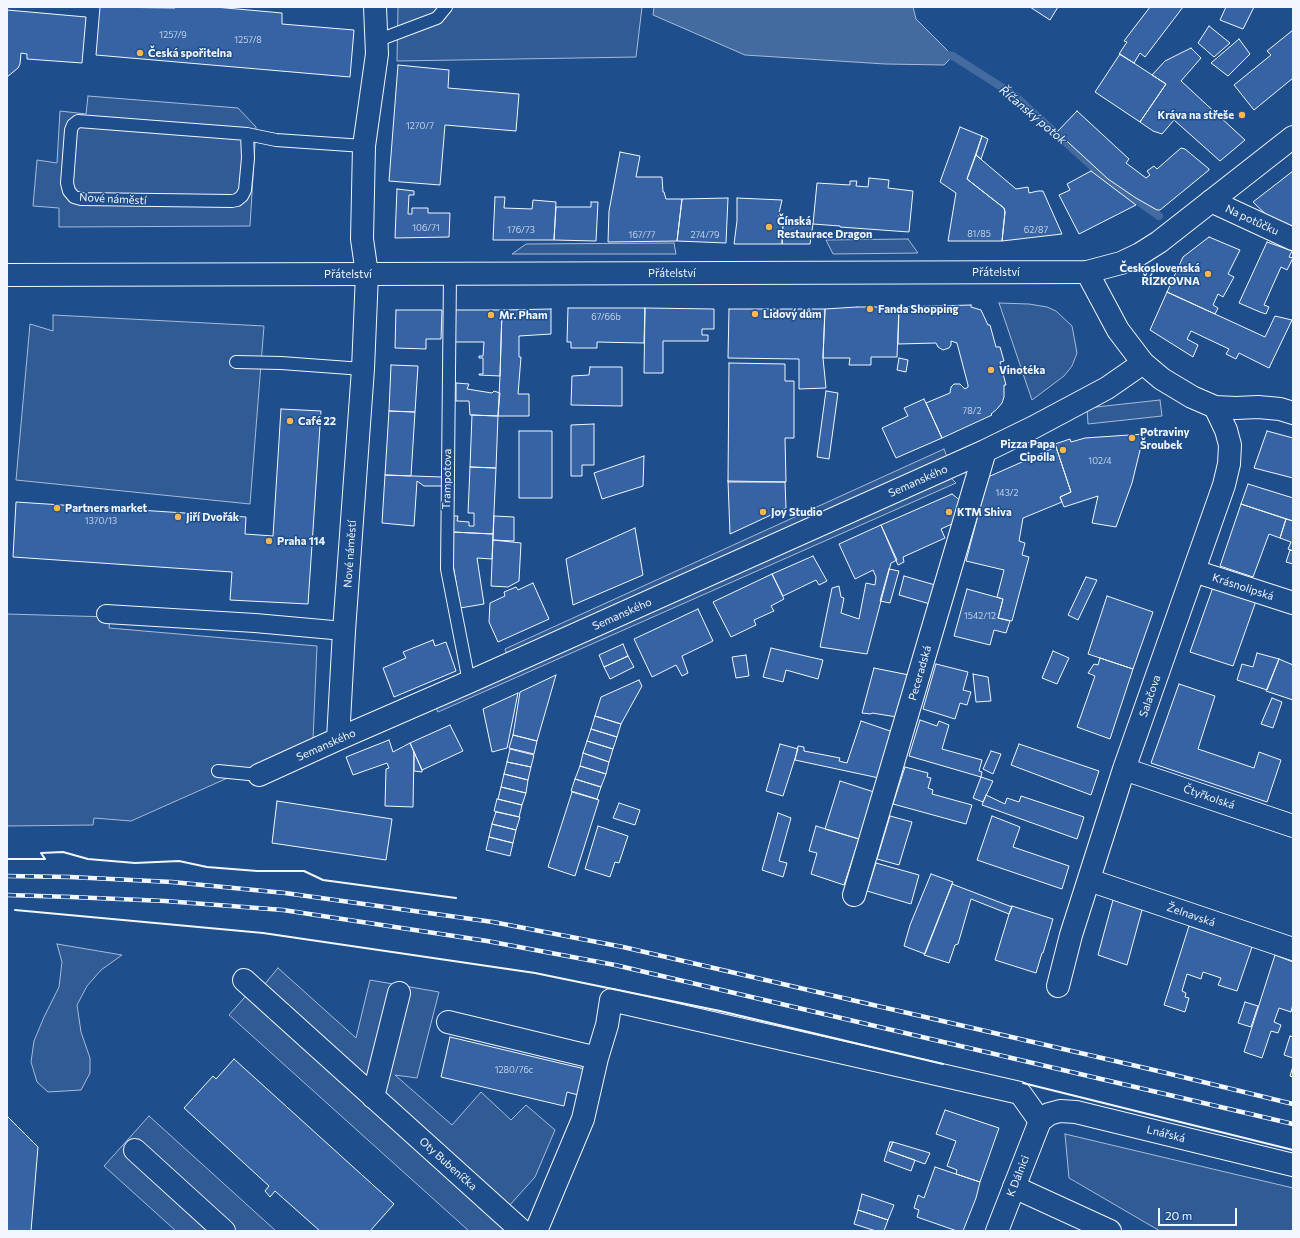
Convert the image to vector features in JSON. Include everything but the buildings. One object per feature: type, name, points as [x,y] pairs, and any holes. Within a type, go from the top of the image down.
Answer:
[{"type":"street","name":"Nové náměstí","points":[[338,739],[344,631],[363,369],[367,274],[362,239],[364,146],[377,54],[375,7]]},
{"type":"street","name":"Přátelství","points":[[7,275],[1087,272],[1121,263],[1140,254],[1159,242],[1293,137]]},
{"type":"street","name":"Na potůčku","points":[[1211,201],[1293,239]]},
{"type":"street","points":[[1087,272],[1118,330],[1143,363],[1162,379],[1192,397],[1215,407],[1258,407],[1280,409],[1293,413]]},
{"type":"street","name":"Semanského","points":[[258,775],[985,451],[1034,428],[1107,388],[1143,363]]},
{"type":"street","name":"Salačova","points":[[1058,986],[1071,936],[1124,769],[1224,485],[1229,464],[1230,445],[1226,430],[1215,407]]},
{"type":"street","name":"Peceradská","points":[[854,895],[985,451]]},
{"type":"street","name":"Krásnolipská","points":[[1194,571],[1293,603]]},
{"type":"street","points":[[106,614],[255,623],[344,631]]},
{"type":"street","name":"Čtyřkolská","points":[[1124,769],[1293,826]]},
{"type":"street","name":"Želnavská","points":[[1089,880],[1293,949]]},
{"type":"street","name":"Oty Bubeníčka","points":[[244,980],[522,1231]]},
{"type":"street","points":[[373,1097],[399,993]]},
{"type":"street","points":[[536,1231],[583,1119],[611,1000],[1020,1093],[1040,1121]]},
{"type":"street","points":[[448,1022],[597,1058]]},
{"type":"street","name":"Lnářská","points":[[1040,1121],[1048,1114],[1060,1111],[1076,1112],[1293,1165]]},
{"type":"street","name":"K Dálnici","points":[[997,1231],[1040,1121]]},
{"type":"street","points":[[135,1150],[224,1231]]},
{"type":"street","points":[[1014,1187],[1110,1231]]},
{"type":"lane","points":[[376,41],[437,18],[446,7]]},
{"type":"lane","name":"Nové náměstí","points":[[247,134],[248,158],[245,190],[242,196],[237,200],[81,200],[74,197],[69,191],[67,183],[71,130],[73,125],[78,121],[247,134],[276,140],[364,146]]},
{"type":"lane","name":"Trampotova","points":[[450,274],[447,568],[469,682]]},
{"type":"lane","points":[[236,362],[281,363],[363,369]]},
{"type":"lane","points":[[218,771],[258,775]]},
{"type":"shaded area","points":[[398,7],[642,7],[636,57],[397,61]]},
{"type":"shaded area","points":[[654,7],[913,7],[916,19],[953,56],[944,65],[885,64],[745,55],[653,15]]},
{"type":"shaded area","points":[[88,96],[238,108],[256,127],[250,226],[59,227],[59,208],[33,206],[37,160],[57,163],[60,111],[86,114]]},
{"type":"shaded area","points":[[908,239],[918,253],[833,254],[826,240]]},
{"type":"shaded area","points":[[674,243],[676,254],[512,254],[526,244]]},
{"type":"shaded area","points":[[999,303],[1029,304],[1047,307],[1056,311],[1072,326],[1077,353],[1072,366],[1064,376],[1032,400]]},
{"type":"shaded area","points":[[53,315],[264,326],[250,504],[16,480],[30,324],[53,331]]},
{"type":"shaded area","points":[[1160,400],[1162,416],[1088,424],[1087,408]]},
{"type":"shaded area","points":[[944,449],[947,457],[508,657],[505,649]]},
{"type":"shaded area","points":[[948,475],[956,483],[438,712],[434,704]]},
{"type":"shaded area","points":[[7,614],[110,617],[109,628],[317,646],[313,740],[131,821],[94,818],[93,825],[7,826]]},
{"type":"shaded area","points":[[57,944],[122,955],[101,970],[87,986],[77,1005],[81,1032],[90,1058],[90,1073],[81,1090],[48,1092],[37,1082],[31,1062],[34,1041],[59,987],[62,962]]},
{"type":"shaded area","points":[[278,968],[356,1038],[370,980],[439,992],[417,1078],[395,1075],[452,1125],[481,1092],[511,1120],[526,1105],[555,1130],[535,1177],[509,1206],[510,1231],[469,1231],[229,1015],[259,981],[264,985]]},
{"type":"shaded area","points":[[149,1116],[276,1231],[176,1231],[104,1166]]},
{"type":"shaded area","points":[[1065,1134],[1293,1188],[1293,1231],[1160,1231],[1069,1178]]},
{"type":"waterway","name":"Říčanský potok","points":[[943,54],[953,56],[1014,95],[1106,179],[1159,216]]},
{"type":"railway","points":[[7,876],[70,877],[172,882],[285,893],[493,922],[623,947],[1158,1071],[1293,1104]]},
{"type":"railway","points":[[7,895],[165,901],[283,910],[487,941],[615,965],[1293,1124]]},
{"type":"wall","points":[[45,859],[41,853],[63,852],[88,859],[135,863],[179,861],[207,867],[257,871],[304,871],[323,880],[456,898]]},
{"type":"wall","points":[[7,859],[45,859]]},
{"type":"wall","points":[[15,910],[263,933],[535,973],[720,1011],[943,1064]]},
{"type":"wall","points":[[1023,1083],[1293,1150]]},
{"type":"place","name":"Česká spořitelna","points":[[140,53]]},
{"type":"place","name":"Kráva na střeše","points":[[1242,115]]},
{"type":"place","name":"Čínská Restaurace Dragon","points":[[769,227]]},
{"type":"place","name":"Československá ŘÍZKOVNA","points":[[1208,274]]},
{"type":"place","name":"Fanda Shopping","points":[[870,309]]},
{"type":"place","name":"Lidový dům","points":[[755,314]]},
{"type":"place","name":"Mr. Pham","points":[[491,315]]},
{"type":"place","name":"Vinotéka","points":[[991,370]]},
{"type":"place","name":"Café 22","points":[[290,421]]},
{"type":"place","name":"Potraviny Šroubek","points":[[1132,438]]},
{"type":"place","name":"Pizza Papa Cipolla","points":[[1063,450]]},
{"type":"place","name":"Partners market","points":[[57,508]]},
{"type":"place","name":"Joy Studio","points":[[763,512]]},
{"type":"place","name":"KTM Shiva","points":[[949,512]]},
{"type":"place","name":"Jiří Dvořák","points":[[178,517]]},
{"type":"place","name":"Praha 114","points":[[269,541]]}]
